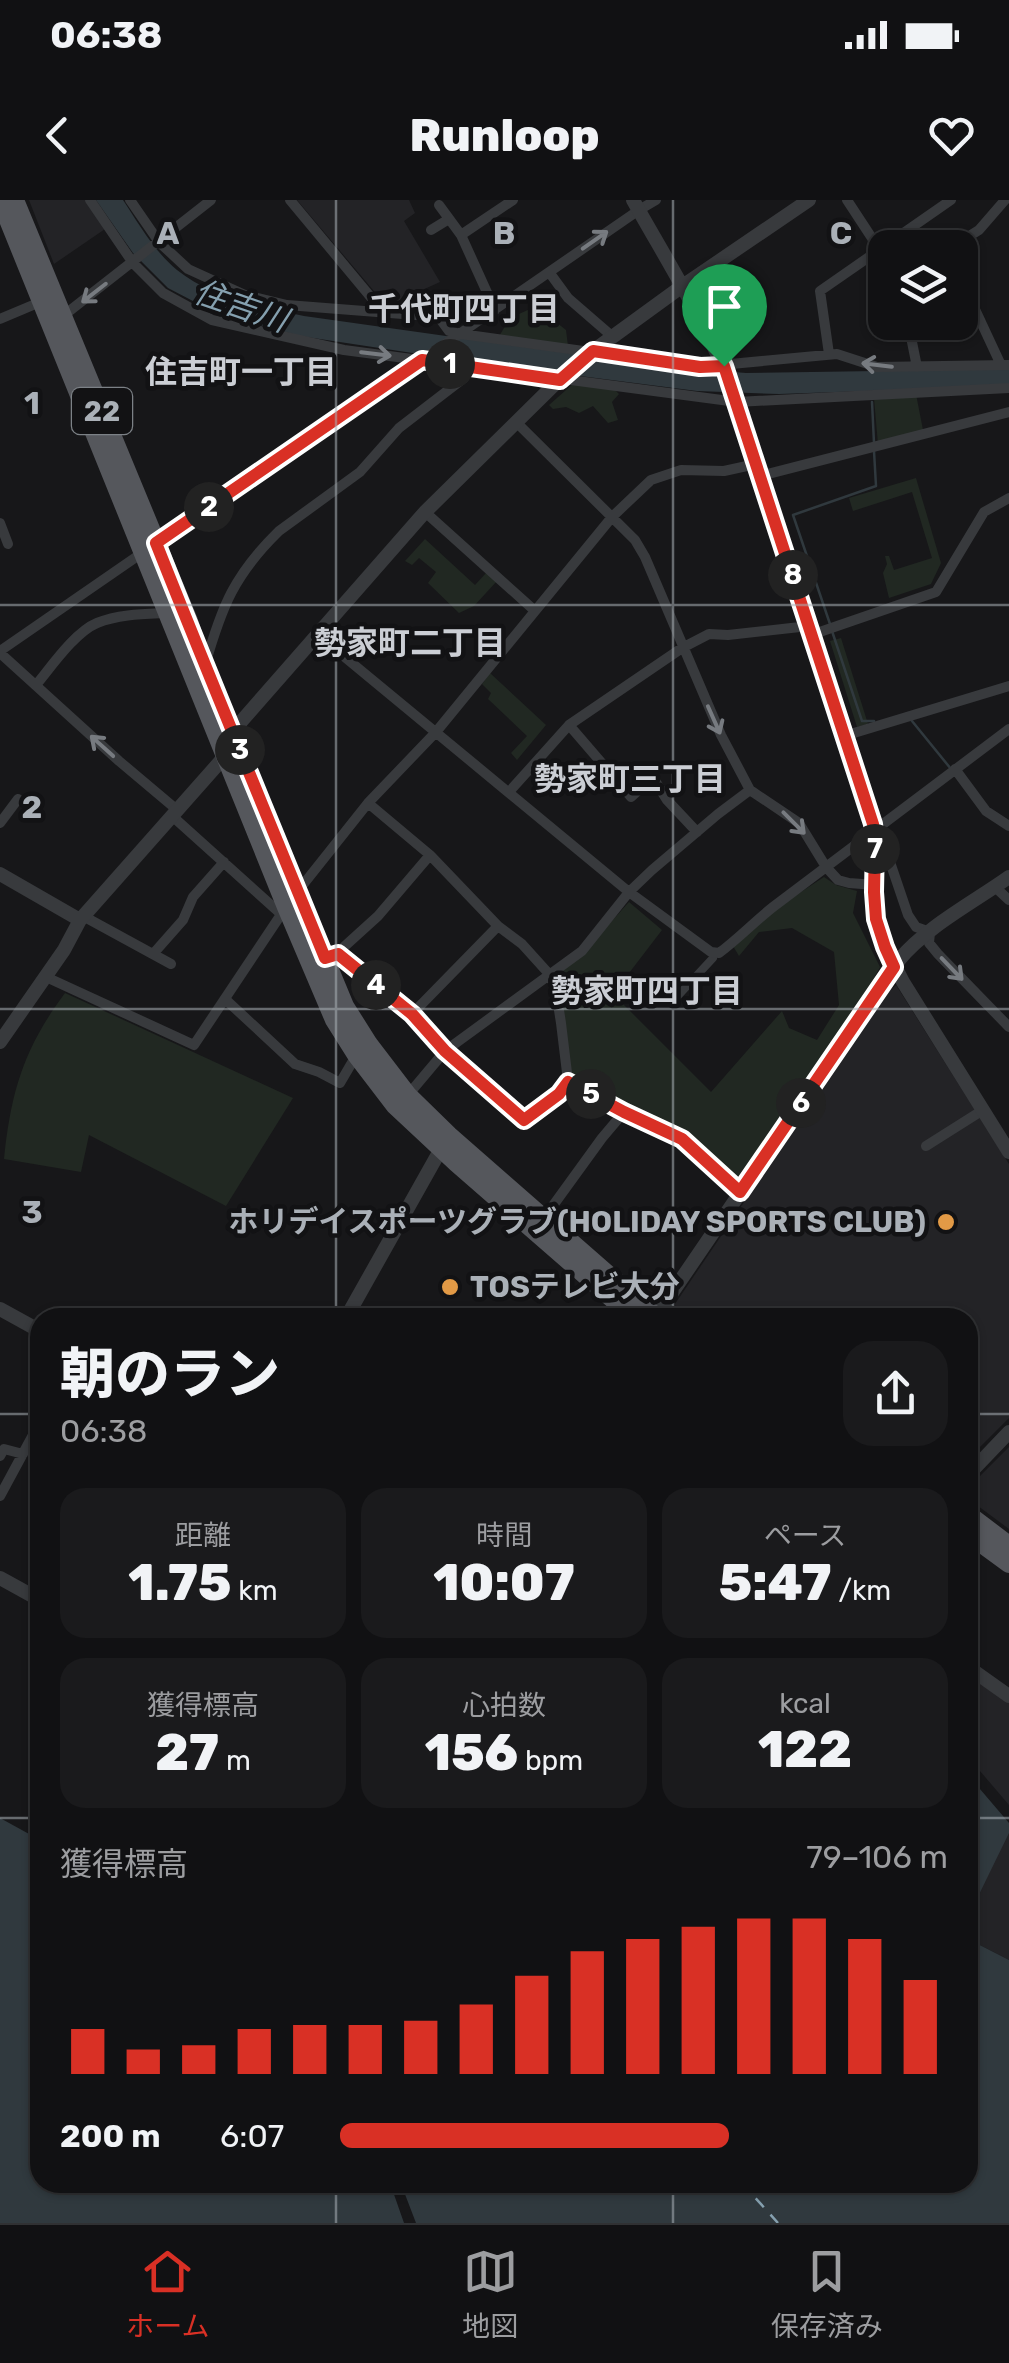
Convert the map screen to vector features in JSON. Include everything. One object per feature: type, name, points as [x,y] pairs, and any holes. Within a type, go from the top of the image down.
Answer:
[{"type":"main road","name":"22","points":[[0,200],[48,299]]},
{"type":"main road","name":"22","points":[[15,200],[48,299],[150,548],[298,891],[332,956],[362,1049],[408,1095],[444,1142],[637,1308]]},
{"type":"main road","name":"22","points":[[150,548],[168,612],[284,911],[326,1002],[362,1049],[395,1106],[544,1218],[638,1308]]},
{"type":"main road","points":[[978,1522],[1009,1545]]},
{"type":"main road","points":[[978,1541],[1009,1564]]},
{"type":"street","points":[[90,200],[134,262],[163,293],[212,320],[344,350],[736,402],[1009,388]]},
{"type":"street","points":[[130,200],[158,243],[188,270],[245,295],[287,305],[481,320]]},
{"type":"street","points":[[56,319],[212,200]]},
{"type":"street","points":[[290,200],[385,313]]},
{"type":"street","points":[[461,236],[512,200]]},
{"type":"street","points":[[46,977],[194,1045],[284,911],[224,862],[0,652],[481,320],[636,205],[656,200]]},
{"type":"street","points":[[0,1042],[64,950],[81,918],[226,754],[232,732],[425,512],[592,352],[809,200]]},
{"type":"street","points":[[848,200],[868,231]]},
{"type":"street","points":[[912,230],[950,200]]},
{"type":"street","points":[[978,231],[1004,200]]},
{"type":"street","points":[[439,205],[461,236],[495,310]]},
{"type":"street","points":[[636,205],[724,366],[874,830],[908,915],[916,927],[930,932]]},
{"type":"street","points":[[432,230],[449,218]]},
{"type":"street","points":[[829,354],[820,291],[868,262]]},
{"type":"street","points":[[549,272],[568,298],[614,337]]},
{"type":"street","points":[[0,319],[48,299]]},
{"type":"street","points":[[438,316],[450,331],[459,335],[700,367],[829,354],[870,366],[1005,365],[978,312]]},
{"type":"street","points":[[912,340],[917,367]]},
{"type":"street","points":[[204,666],[230,591],[246,566],[270,540],[360,472],[399,428],[464,378],[469,367]]},
{"type":"street","points":[[298,891],[368,803],[436,732],[612,517],[651,480],[681,470],[758,470],[874,447],[1009,412]]},
{"type":"street","points":[[516,422],[635,540],[721,735],[750,790],[799,823],[834,877],[844,882],[874,884]]},
{"type":"street","points":[[509,792],[569,725],[709,634],[810,631],[936,592],[984,512],[1009,498]]},
{"type":"street","points":[[425,512],[534,610]]},
{"type":"street","points":[[0,524],[8,544]]},
{"type":"street","points":[[36,686],[68,647],[94,624],[129,615],[168,612]]},
{"type":"street","points":[[318,634],[629,892],[703,948],[720,953],[758,918],[1009,729]]},
{"type":"street","points":[[844,736],[1009,686]]},
{"type":"street","points":[[569,725],[632,797],[644,785],[642,774],[647,768],[667,800],[697,832]]},
{"type":"street","points":[[955,769],[986,810],[1009,826]]},
{"type":"street","points":[[408,1095],[445,1051],[582,951],[629,892],[750,790]]},
{"type":"street","points":[[0,824],[18,799]]},
{"type":"street","points":[[368,803],[430,855],[550,975],[562,1022],[568,1082],[559,1094],[524,1120],[445,1051],[412,1014],[332,956],[378,916],[430,855]]},
{"type":"street","points":[[874,830],[878,928],[894,967],[1009,1152]]},
{"type":"street","points":[[153,954],[183,920],[193,897],[224,862]]},
{"type":"street","points":[[0,874],[171,964]]},
{"type":"street","points":[[659,1308],[894,967],[930,932],[1009,877]]},
{"type":"street","points":[[995,887],[1009,900]]},
{"type":"street","points":[[412,1014],[498,926]]},
{"type":"street","points":[[930,932],[929,944],[1009,1027]]},
{"type":"street","points":[[674,1000],[712,958]]},
{"type":"street","points":[[225,999],[295,1064],[340,1083],[362,1049]]},
{"type":"street","points":[[568,1082],[682,1139],[740,1192]]},
{"type":"street","points":[[926,1146],[983,1110]]},
{"type":"street","points":[[544,1218],[624,1112]]},
{"type":"street","points":[[352,1308],[444,1142]]},
{"type":"street","points":[[0,1309],[30,1325]]},
{"type":"street","points":[[978,1465],[1009,1432]]},
{"type":"street","points":[[0,1496],[30,1441]]},
{"type":"street","points":[[0,1456],[4,1448],[23,1454]]},
{"type":"street","points":[[0,1578],[30,1594]]},
{"type":"street","points":[[978,1674],[1009,1696]]},
{"type":"shaded area","points":[[29,200],[85,200],[105,229],[54,264]]},
{"type":"shaded area","points":[[297,200],[409,200],[415,213],[404,221],[440,282],[389,305],[384,303]]},
{"type":"shaded area","points":[[530,309],[547,315],[566,330],[568,346],[498,338],[510,318]]},
{"type":"shaded area","points":[[574,383],[614,389],[619,394],[612,402],[618,420],[608,423],[593,406],[579,413],[566,407],[553,409],[549,405]]},
{"type":"shaded area","points":[[916,394],[923,430],[878,444],[874,398]]},
{"type":"shaded area","points":[[916,478],[941,563],[931,584],[889,598],[883,573],[885,556],[889,556],[894,570],[932,558],[912,492],[853,511],[849,498]]},
{"type":"shaded area","points":[[425,539],[475,585],[487,572],[497,581],[474,606],[459,613],[428,583],[436,572],[419,558],[412,565],[405,561]]},
{"type":"shaded area","points":[[841,638],[868,724],[857,727],[830,641]]},
{"type":"shaded area","points":[[490,673],[546,725],[517,760],[511,753],[527,736],[488,699],[491,693],[482,684]]},
{"type":"shaded area","points":[[824,877],[857,891],[853,913],[880,967],[860,1004],[737,1185],[684,1136],[570,1079],[554,977],[585,951],[629,902],[662,930],[613,994],[711,1092],[782,1011],[789,1028],[817,1040],[839,1005],[834,952],[792,928],[759,932],[739,956],[733,946],[778,907]]},
{"type":"shaded area","points":[[896,985],[1009,1164],[1009,1418],[978,1449],[978,1308],[676,1308],[884,996]]},
{"type":"shaded area","points":[[65,993],[293,1098],[226,1206],[89,1135],[81,1172],[4,1159],[22,1071],[39,1033]]},
{"type":"shaded area","points":[[1009,1447],[1009,1529],[978,1506],[978,1478]]},
{"type":"shaded area","points":[[978,1682],[1009,1703],[1009,1805],[978,1769]]},
{"type":"shaded area","points":[[1009,1828],[1009,1960],[978,1944],[978,1895]]},
{"type":"water","name":"住吉川","points":[[96,200],[123,200],[161,254],[190,279],[238,300],[304,316],[660,366],[746,373],[1009,369],[1009,386],[779,394],[697,391],[300,336],[214,312],[168,288],[133,253]]},
{"type":"water","points":[[978,1787],[1009,1823],[1009,1833],[978,1897]]},
{"type":"water","points":[[0,1818],[30,1834],[30,2193],[394,2193],[404,2223],[0,2223]]},
{"type":"water","points":[[978,1944],[1009,1960],[1009,2223],[416,2223],[405,2193],[978,2193]]},
{"type":"waterway","points":[[872,402],[874,443]]},
{"type":"waterway","points":[[830,624],[793,515],[876,486],[874,451]]},
{"type":"waterway","points":[[832,631],[862,721],[874,721]]},
{"type":"waterway","points":[[912,721],[951,769]]},
{"type":"ferry route","points":[[751,2193],[778,2223]]},
{"type":"place","name":"ホリデイスポーツグラブ(HOLIDAY SPORTS CLUB)","points":[[946,1222]]},
{"type":"place","name":"TOSテレビ大分","points":[[450,1287]]},
{"type":"district","name":"千代町四丁目","points":[[464,309]]},
{"type":"district","name":"住吉町一丁目","points":[[241,372]]},
{"type":"district","name":"勢家町二丁目","points":[[410,643]]},
{"type":"district","name":"勢家町三丁目","points":[[630,779]]},
{"type":"district","name":"勢家町四丁目","points":[[647,991]]},
{"type":"route","points":[[593,351],[700,367],[724,366],[873,824],[876,919],[894,967],[740,1192],[682,1139],[568,1082],[559,1094],[524,1120],[382,989],[338,954],[325,958],[156,543],[422,360],[560,380],[593,351]]}]
